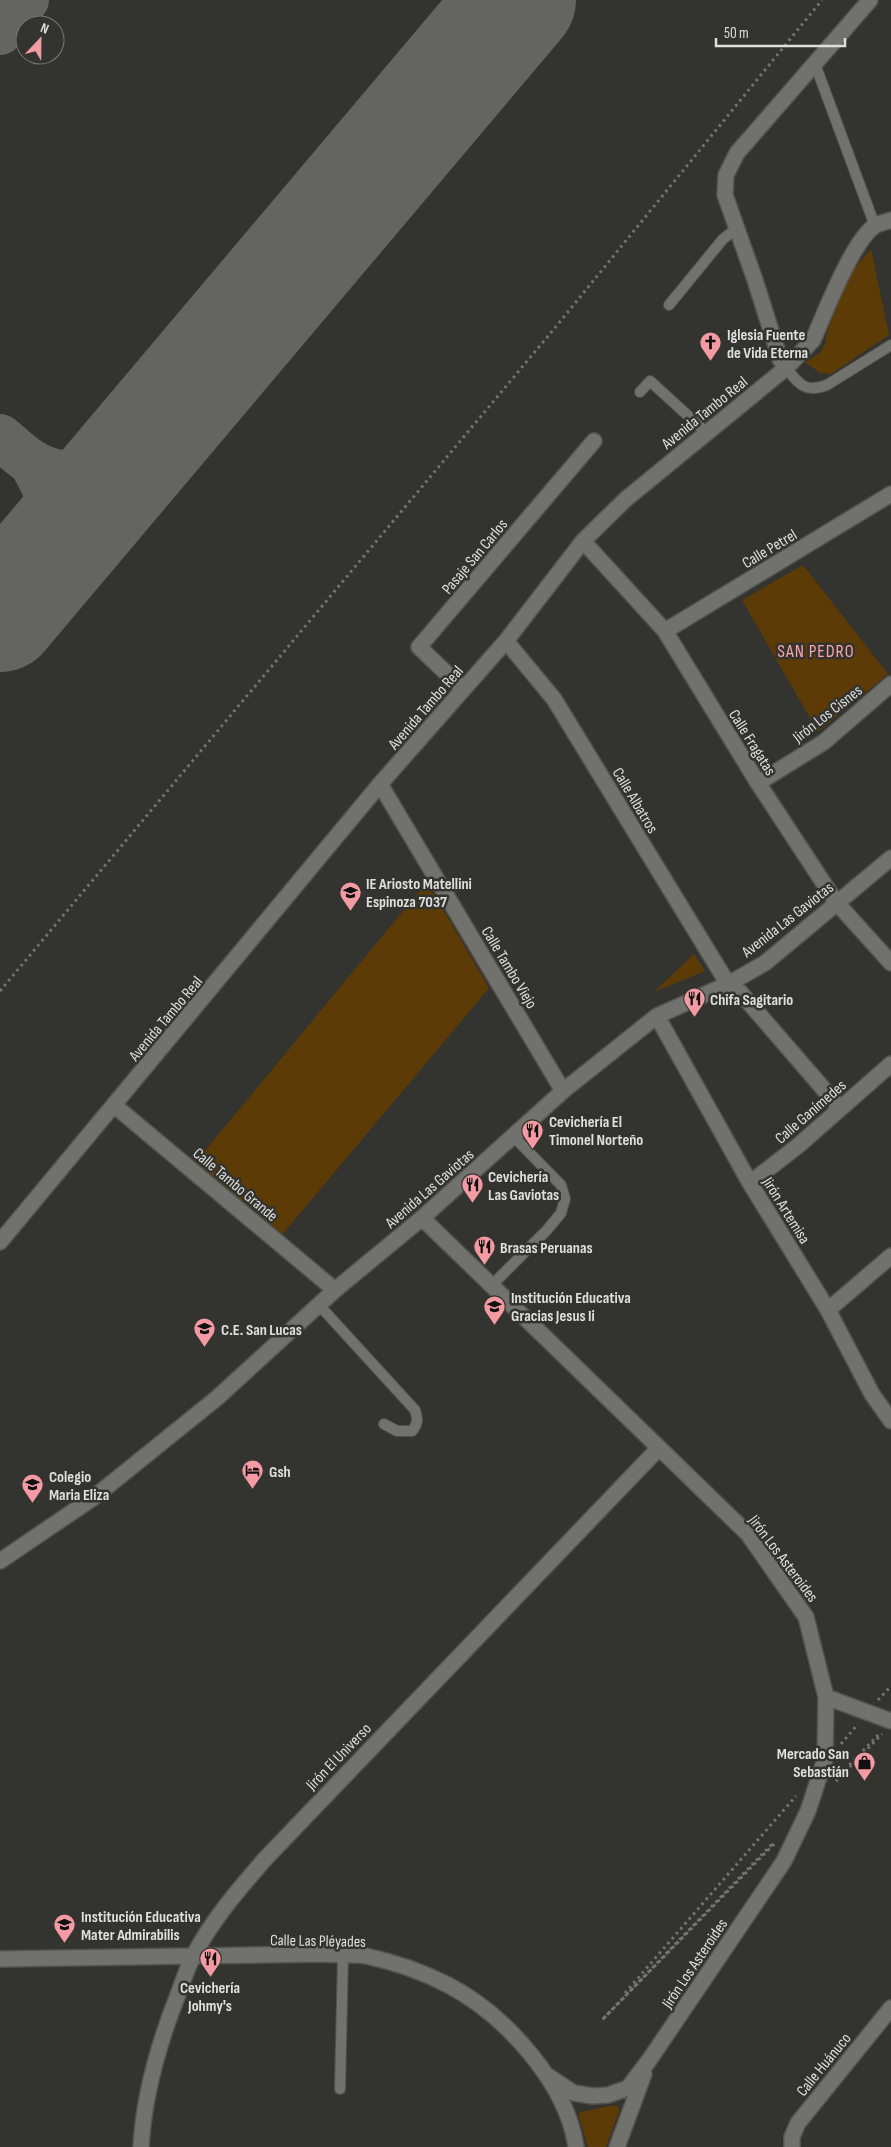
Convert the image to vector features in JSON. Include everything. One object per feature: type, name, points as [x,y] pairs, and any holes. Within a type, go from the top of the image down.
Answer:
[{"type":"street","points":[[786,368],[780,359],[725,195],[726,175],[737,153],[870,0]]},
{"type":"street","name":"Avenida Tambo Real","points":[[0,1242],[115,1106],[380,784],[506,641],[583,541],[626,499],[786,368],[813,340],[857,247],[875,226],[891,220]]},
{"type":"street","name":"Pasaje San Carlos","points":[[463,689],[419,647],[594,441]]},
{"type":"street","name":"Calle Petrel","points":[[665,631],[891,494]]},
{"type":"street","name":"Calle Fragatas","points":[[583,541],[665,631],[758,783],[836,902],[891,963]]},
{"type":"street","name":"Calle Albatros","points":[[506,641],[554,699],[728,984],[739,991],[840,1108]]},
{"type":"street","name":"Jirón Los Cisnes","points":[[758,783],[824,742],[891,684]]},
{"type":"street","name":"Calle Tambo Viejo","points":[[380,784],[563,1090]]},
{"type":"street","name":"Avenida Las Gaviotas","points":[[0,1561],[93,1498],[201,1411],[336,1290],[422,1218],[563,1090],[657,1016],[728,984],[765,963],[891,858]]},
{"type":"street","name":"Jirón Artemisa","points":[[657,1016],[750,1183],[828,1310],[872,1394],[891,1421]]},
{"type":"street","name":"Calle Ganímedes","points":[[750,1183],[799,1145],[891,1064]]},
{"type":"street","name":"Calle Tambo Grande","points":[[115,1106],[336,1290]]},
{"type":"street","name":"Jirón Los Asteroides","points":[[422,1218],[748,1534],[806,1617],[826,1697],[825,1759],[808,1811],[784,1861],[650,2059]]},
{"type":"street","points":[[828,1310],[891,1256]]},
{"type":"street","name":"Jirón El Universo","points":[[141,2147],[143,2120],[153,2070],[168,2021],[193,1957],[218,1917],[264,1858],[658,1448]]},
{"type":"street","points":[[826,1697],[886,1727]]},
{"type":"street","name":"Calle Las Pléyades","points":[[0,1959],[343,1955],[364,1956],[406,1967],[449,1985],[484,2008],[514,2036],[548,2076],[563,2104],[576,2147]]},
{"type":"street","name":"Calle Huánuco","points":[[792,2147],[792,2136],[798,2123],[891,2008]]},
{"type":"street","points":[[548,2076],[574,2093],[593,2096],[608,2095],[628,2088],[650,2059]]},
{"type":"street","points":[[617,2147],[650,2059]]},
{"type":"lane","points":[[814,64],[875,226]]},
{"type":"lane","points":[[669,305],[723,239],[736,229]]},
{"type":"lane","points":[[786,368],[804,387],[815,390],[827,385],[891,345]]},
{"type":"lane","points":[[640,392],[650,381],[706,433]]},
{"type":"lane","points":[[492,1285],[547,1230],[561,1213],[565,1199],[561,1185],[514,1136]]},
{"type":"lane","points":[[319,1305],[415,1410],[418,1418],[417,1425],[412,1431],[397,1431],[384,1424]]},
{"type":"lane","points":[[340,2089],[343,1955]]},
{"type":"path","points":[[0,991],[554,329],[822,0]]},
{"type":"path","points":[[878,1701],[891,1686]]},
{"type":"path","points":[[840,1745],[859,1723]]},
{"type":"path","points":[[829,1787],[886,1727]]},
{"type":"path","points":[[781,1836],[602,2020],[801,1790]]},
{"type":"shaded area","points":[[871,249],[889,335],[831,374],[820,373],[805,362],[820,353],[825,344],[830,320],[850,273]]},
{"type":"shaded area","points":[[803,565],[888,674],[818,732],[742,600]]},
{"type":"shaded area","points":[[427,882],[489,988],[281,1236],[194,1164]]},
{"type":"shaded area","points":[[694,954],[705,971],[654,992]]},
{"type":"shaded area","points":[[616,2105],[620,2109],[606,2147],[588,2147],[579,2117],[580,2112]]},
{"type":"taxiway","points":[[0,32],[26,0]]},
{"type":"taxiway","points":[[0,437],[41,468],[64,474],[100,473],[123,467]]},
{"type":"taxiway","points":[[32,463],[47,492],[52,509],[50,531],[38,569]]},
{"type":"runway","points":[[0,614],[518,0]]},
{"type":"place","name":"Iglesia Fuente de Vida Eterna","points":[[711,362]]},
{"type":"place","name":"IE Ariosto Matellini Espinoza 7037","points":[[350,911]]},
{"type":"place","name":"Chifa Sagitario","points":[[694,1018]]},
{"type":"place","name":"Cevichería El Timonel Norteño","points":[[533,1149]]},
{"type":"place","name":"Cevichería Las Gaviotas","points":[[472,1204]]},
{"type":"place","name":"Brasas Peruanas","points":[[484,1266]]},
{"type":"place","name":"Institución Educativa Gracias Jesus Ii","points":[[495,1325]]},
{"type":"place","name":"C.E. San Lucas","points":[[205,1348]]},
{"type":"place","name":"Gsh","points":[[253,1490]]},
{"type":"place","name":"Colegio Maria Eliza","points":[[33,1504]]},
{"type":"place","name":"Mercado San Sebastián","points":[[865,1781]]},
{"type":"place","name":"Institución Educativa Mater Admirabilis","points":[[65,1944]]},
{"type":"place","name":"Cevichería Johmy's","points":[[210,1977]]},
{"type":"district","name":"SAN PEDRO","points":[[816,651]]}]
